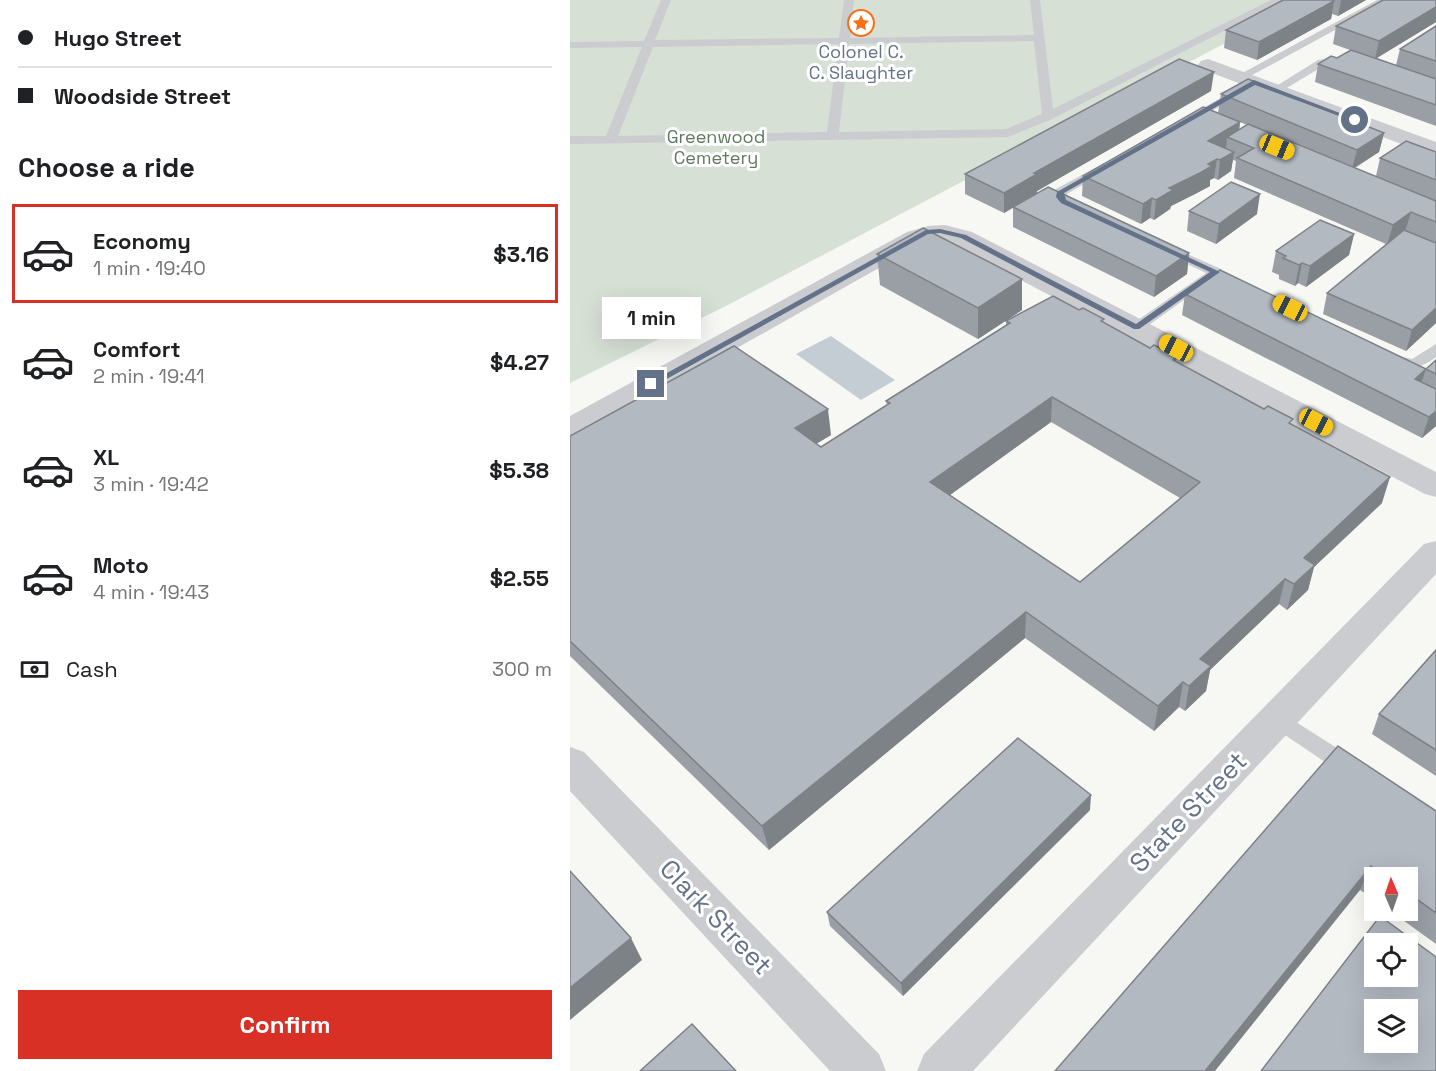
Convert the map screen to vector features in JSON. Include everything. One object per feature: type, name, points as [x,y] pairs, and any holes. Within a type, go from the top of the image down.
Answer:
[{"type":"street","points":[[1208,65],[1436,150]]},
{"type":"street","points":[[570,429],[916,237],[926,232],[940,231],[963,237],[1436,486]]},
{"type":"street","name":"State Street","points":[[941,1071],[1436,553]]},
{"type":"street","name":"Clark Street","points":[[570,764],[861,1071]]},
{"type":"lane","points":[[611,139],[666,0]]},
{"type":"lane","points":[[833,135],[849,0]]},
{"type":"lane","points":[[1035,0],[1048,116]]},
{"type":"lane","points":[[570,140],[1008,133],[1048,116],[1279,0]]},
{"type":"lane","points":[[1179,125],[1204,116],[1247,80],[1385,0]]},
{"type":"lane","points":[[570,45],[1040,38]]},
{"type":"lane","points":[[1276,90],[1322,62],[1336,60],[1354,62]]},
{"type":"lane","points":[[1085,211],[1064,201],[1060,197],[1061,192],[1120,159]]},
{"type":"lane","points":[[1137,327],[1221,274],[1158,245]]},
{"type":"lane","points":[[1380,353],[1408,366],[1418,364],[1436,349]]},
{"type":"lane","points":[[1277,719],[1370,781]]},
{"type":"green space","name":"Greenwood Cemetery","points":[[570,0],[1307,0],[728,305],[570,383]]},
{"type":"shaded area","points":[[831,336],[895,380],[861,400],[796,354]]},
{"type":"building","points":[[1283,0],[1334,1],[1259,42],[1226,30]]},
{"type":"building","points":[[1383,0],[1436,0],[1436,7],[1379,41],[1336,26]]},
{"type":"building","points":[[1436,26],[1436,61],[1400,49]]},
{"type":"building","points":[[1351,50],[1436,79],[1436,105],[1318,64],[1331,56],[1337,58]]},
{"type":"building","points":[[1179,59],[1214,72],[1034,173],[1037,174],[1004,193],[965,174]]},
{"type":"building","points":[[1248,79],[1384,133],[1357,150],[1221,94]]},
{"type":"building","points":[[1203,107],[1240,122],[1208,141],[1234,152],[1220,160],[1217,159],[1208,164],[1212,166],[1169,188],[1173,190],[1156,200],[1152,198],[1143,204],[1083,176]]},
{"type":"building","points":[[1248,124],[1436,201],[1436,222],[1411,212],[1393,225],[1237,158],[1254,148],[1227,137]]},
{"type":"building","points":[[1406,141],[1436,152],[1436,180],[1380,158]]},
{"type":"building","points":[[1231,182],[1260,194],[1219,224],[1189,211]]},
{"type":"building","points":[[1048,187],[1189,253],[1156,276],[1013,207]]},
{"type":"building","points":[[1320,220],[1354,234],[1310,266],[1302,263],[1299,265],[1283,258],[1286,256],[1276,251]]},
{"type":"building","points":[[923,228],[1022,279],[978,308],[877,254]]},
{"type":"building","points":[[1404,230],[1436,243],[1436,308],[1412,330],[1327,293]]},
{"type":"building","points":[[1220,270],[1426,369],[1415,379],[1436,389],[1436,411],[1429,417],[1185,294]]},
{"type":"building","points":[[1053,296],[1079,310],[1083,308],[1104,319],[1101,321],[1150,348],[1154,345],[1177,357],[1173,360],[1264,409],[1268,406],[1293,419],[1289,423],[1390,477],[1304,558],[1315,565],[1294,584],[1285,579],[1200,659],[1211,666],[1189,686],[1183,682],[1158,706],[1026,612],[762,826],[570,641],[570,436],[734,346],[828,409],[795,428],[821,447],[890,403],[886,401],[1010,323],[1006,321]],"holes":[[[1052,397],[1200,482],[1080,582],[930,482]]]},
{"type":"building","points":[[1436,360],[1436,374],[1426,369]]},
{"type":"building","points":[[1436,650],[1436,750],[1379,714]]},
{"type":"building","points":[[1018,738],[1091,795],[901,983],[827,912]]},
{"type":"building","points":[[1338,746],[1436,811],[1436,913],[1418,900],[1418,867],[1364,867],[1364,875],[1205,1071],[1055,1071]]},
{"type":"building","points":[[570,871],[631,938],[570,988]]},
{"type":"building","points":[[1376,921],[1387,921],[1403,933],[1367,933]]},
{"type":"building","points":[[1364,937],[1364,987],[1418,987],[1418,944],[1436,957],[1436,1071],[1261,1071]]},
{"type":"building","points":[[692,1024],[736,1071],[640,1071]]},
{"type":"place","name":"Colonel C. C. Slaughter","points":[[861,23]]},
{"type":"route","points":[[651,384],[926,232],[955,233],[1137,327],[1216,272],[1064,201],[1060,197],[1061,192],[1254,82],[1355,120]]}]
